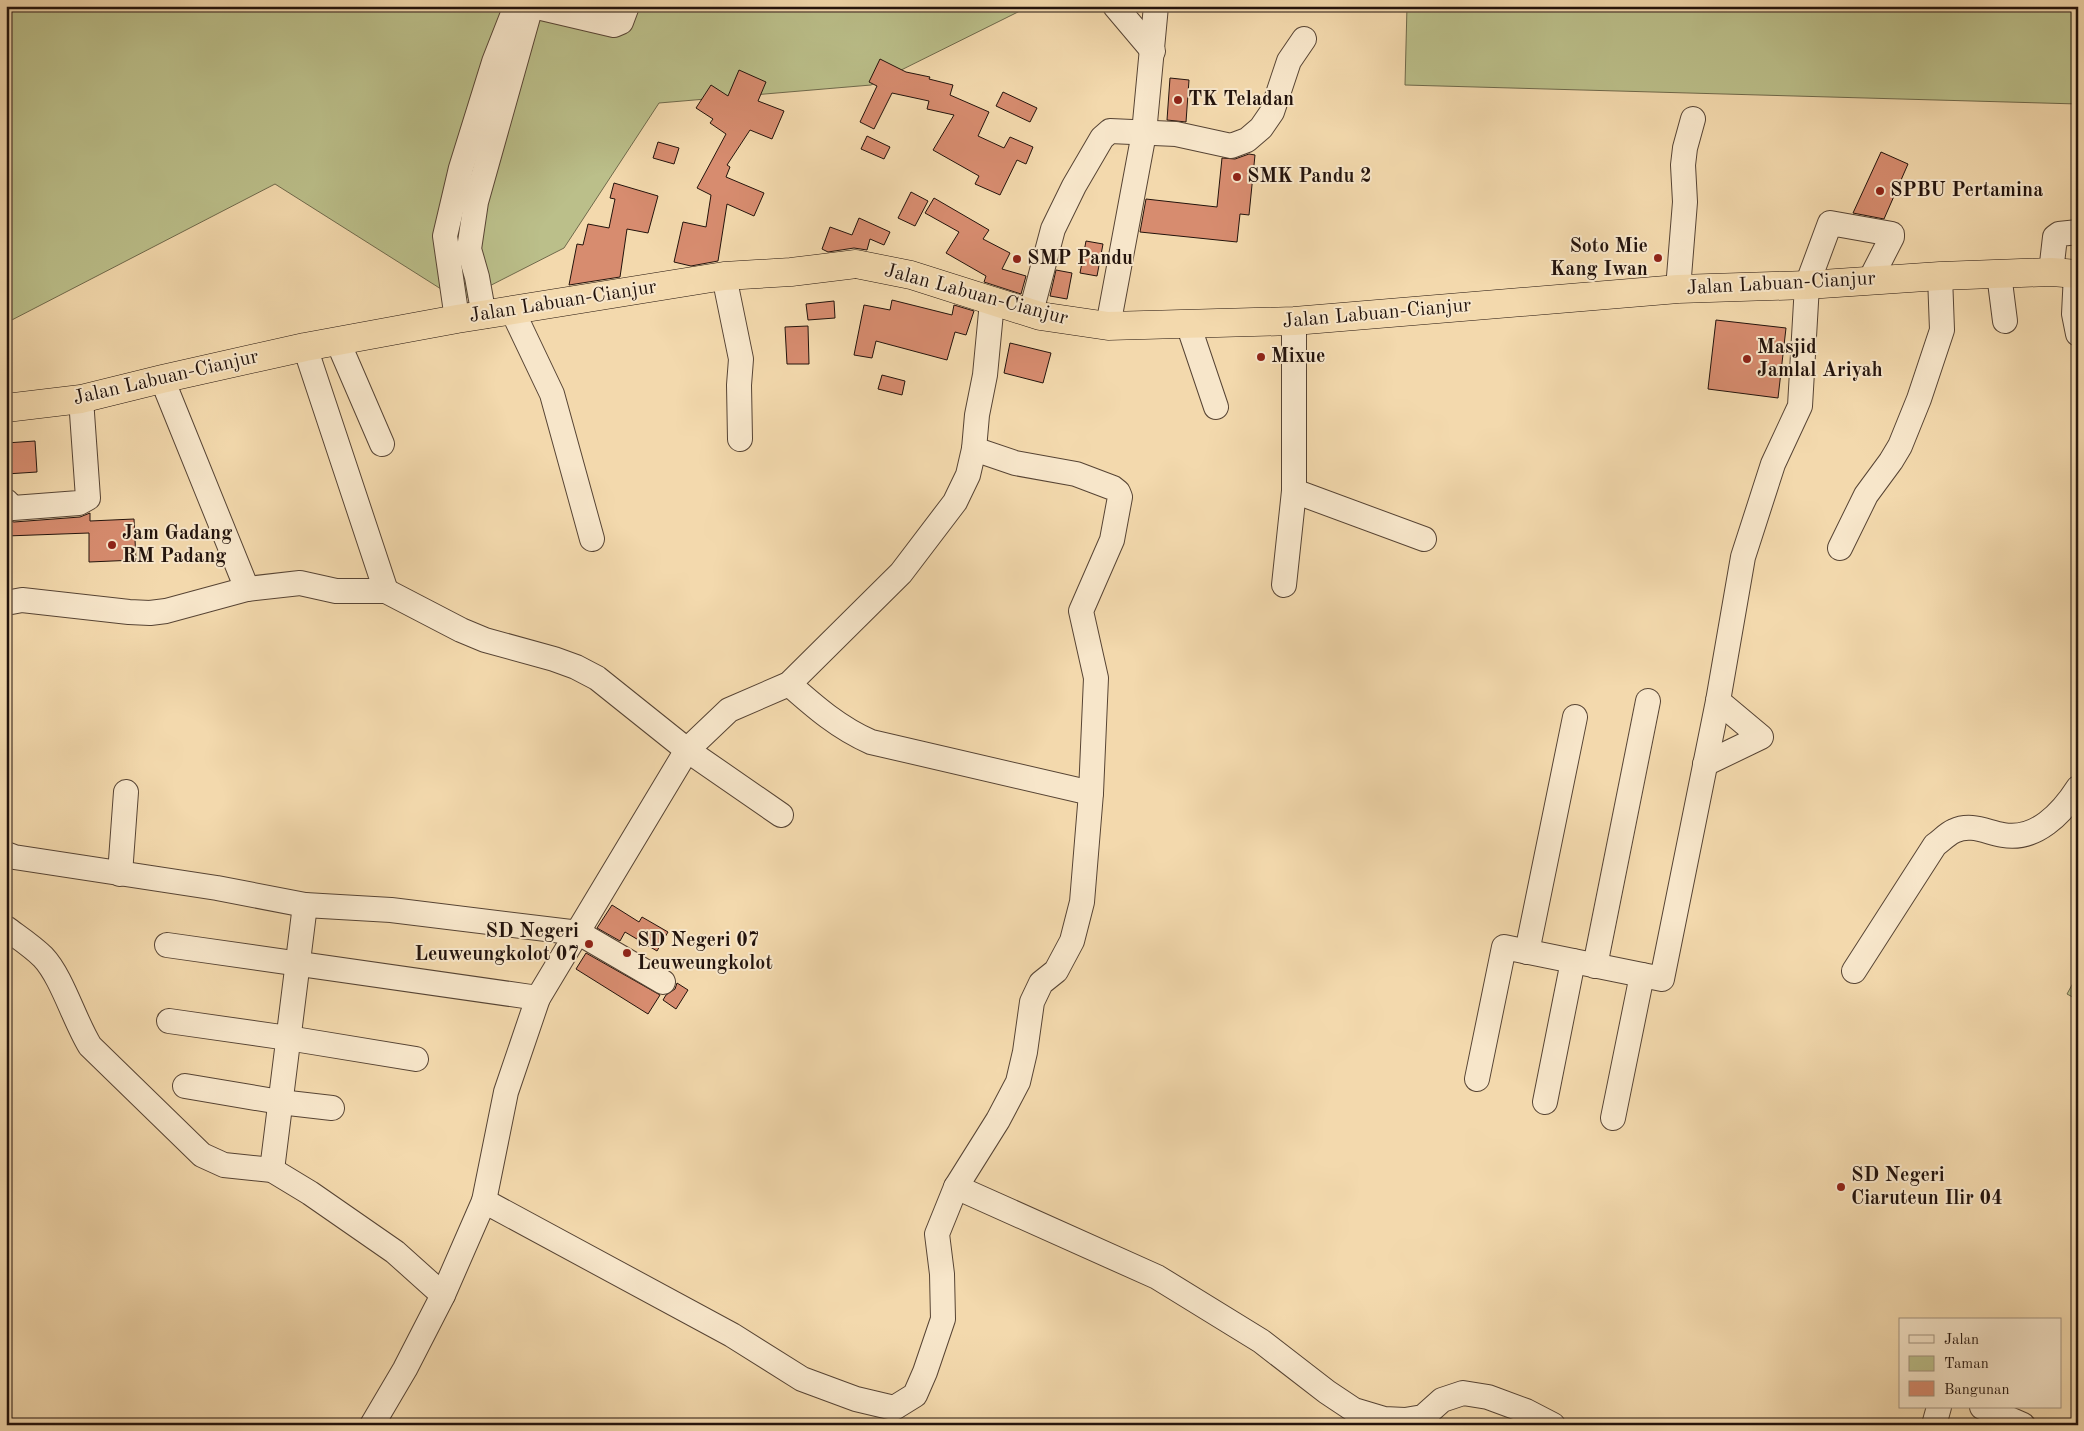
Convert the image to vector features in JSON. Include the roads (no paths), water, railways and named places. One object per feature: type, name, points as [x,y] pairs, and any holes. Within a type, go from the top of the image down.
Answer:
[{"type":"highway","name":"Jalan Labuan-Cianjur","points":[[6,408],[80,399],[305,347],[457,319],[514,312],[724,276],[791,272],[856,264],[911,275],[992,302],[1057,320],[1108,326],[1294,321],[1678,289],[1807,285],[1940,276],[2068,273]]},
{"type":"street","points":[[457,319],[444,236],[461,168],[494,62],[516,6]]},
{"type":"street","points":[[484,316],[477,276],[469,249],[476,202],[532,6],[614,25],[622,22],[627,6]]},
{"type":"street","points":[[1115,6],[1153,51]]},
{"type":"street","points":[[1108,326],[1144,133],[1156,6]]},
{"type":"street","points":[[1031,312],[1053,229],[1074,186],[1102,138],[1110,132],[1176,134],[1231,146],[1247,140],[1261,128],[1272,112],[1289,61],[1304,39]]},
{"type":"street","points":[[1678,289],[1685,202],[1684,166],[1693,119]]},
{"type":"street","points":[[1477,1079],[1504,948],[1662,979],[1718,701],[1743,557],[1773,464],[1800,406],[1807,285],[1829,225],[1834,222],[1892,234],[1870,280]]},
{"type":"street","points":[[2078,232],[2059,234],[2055,237],[2068,273],[2078,334]]},
{"type":"street","points":[[1999,274],[2005,321]]},
{"type":"street","points":[[724,276],[741,358],[738,385],[740,439]]},
{"type":"street","points":[[1840,548],[1866,495],[1900,446],[1920,400],[1942,330],[1940,276]]},
{"type":"street","points":[[372,1425],[405,1369],[443,1295],[484,1201],[506,1092],[538,998],[579,933],[687,750],[729,710],[789,684],[901,573],[955,502],[968,475],[974,449],[977,414],[985,375],[992,302]]},
{"type":"street","points":[[514,312],[552,394],[592,539]]},
{"type":"street","points":[[1284,585],[1294,491],[1294,321]]},
{"type":"street","points":[[1188,324],[1216,407]]},
{"type":"street","points":[[338,342],[382,444]]},
{"type":"street","points":[[305,347],[386,591]]},
{"type":"street","points":[[162,379],[247,589]]},
{"type":"street","points":[[6,501],[13,508],[79,503],[88,498],[80,399]]},
{"type":"street","points":[[484,1201],[732,1335],[802,1379],[856,1399],[892,1416],[915,1395],[943,1319],[942,1274],[937,1234],[956,1187],[998,1120],[1018,1082],[1026,1052],[1032,1002],[1041,983],[1056,971],[1072,941],[1082,902],[1091,793],[1096,678],[1080,611],[1112,540],[1120,497],[1113,488],[1076,474],[1015,463],[974,449]]},
{"type":"street","points":[[1294,491],[1424,539]]},
{"type":"street","points":[[6,603],[22,600],[150,613],[166,611],[247,589],[300,584],[336,591],[386,591],[461,630],[485,640],[561,662],[596,678],[687,750],[781,815]]},
{"type":"street","points":[[789,684],[828,718],[871,742],[1091,793]]},
{"type":"street","points":[[1545,1102],[1584,964],[1648,701]]},
{"type":"street","points":[[1705,764],[1762,737],[1718,701]]},
{"type":"street","points":[[1527,952],[1575,717]]},
{"type":"street","points":[[1854,971],[1935,845],[1953,831],[1966,828],[1981,828],[2004,836],[2020,836],[2030,833],[2057,816],[2078,788]]},
{"type":"street","points":[[120,874],[126,792]]},
{"type":"street","points":[[6,854],[14,857],[217,888],[305,905],[391,910],[579,933],[663,982]]},
{"type":"street","points":[[272,1170],[305,905]]},
{"type":"street","points":[[6,928],[43,957],[54,972],[80,1029],[90,1046],[202,1155],[224,1165],[272,1170],[310,1193],[395,1252],[443,1295]]},
{"type":"street","points":[[167,945],[538,998]]},
{"type":"street","points":[[1613,1118],[1642,975]]},
{"type":"street","points":[[169,1022],[416,1058]]},
{"type":"street","points":[[185,1086],[280,1102],[332,1108]]},
{"type":"street","points":[[956,1187],[1157,1277],[1262,1341],[1326,1392],[1354,1410],[1384,1419],[1405,1420],[1423,1417],[1442,1400],[1463,1393],[1488,1396],[1526,1411],[1553,1425]]},
{"type":"street","points":[[1934,1425],[1940,1408]]},
{"type":"street","points":[[1984,1408],[2023,1425]]},
{"type":"place","name":"TK Teladan","points":[[1178,100]]},
{"type":"place","name":"SMK Pandu 2","points":[[1237,177]]},
{"type":"place","name":"SPBU Pertamina","points":[[1880,191]]},
{"type":"place","name":"Soto Mie Kang Iwan","points":[[1658,258]]},
{"type":"place","name":"SMP Pandu","points":[[1017,259]]},
{"type":"place","name":"Mixue","points":[[1261,357]]},
{"type":"place","name":"Masjid Jamlal Ariyah","points":[[1747,359]]},
{"type":"place","name":"Jam Gadang RM Padang","points":[[112,545]]},
{"type":"place","name":"SD Negeri Leuweungkolot 07","points":[[589,944]]},
{"type":"place","name":"SD Negeri 07 Leuweungkolot","points":[[627,953]]},
{"type":"place","name":"SD Negeri Ciaruteun Ilir 04","points":[[1841,1187]]}]
